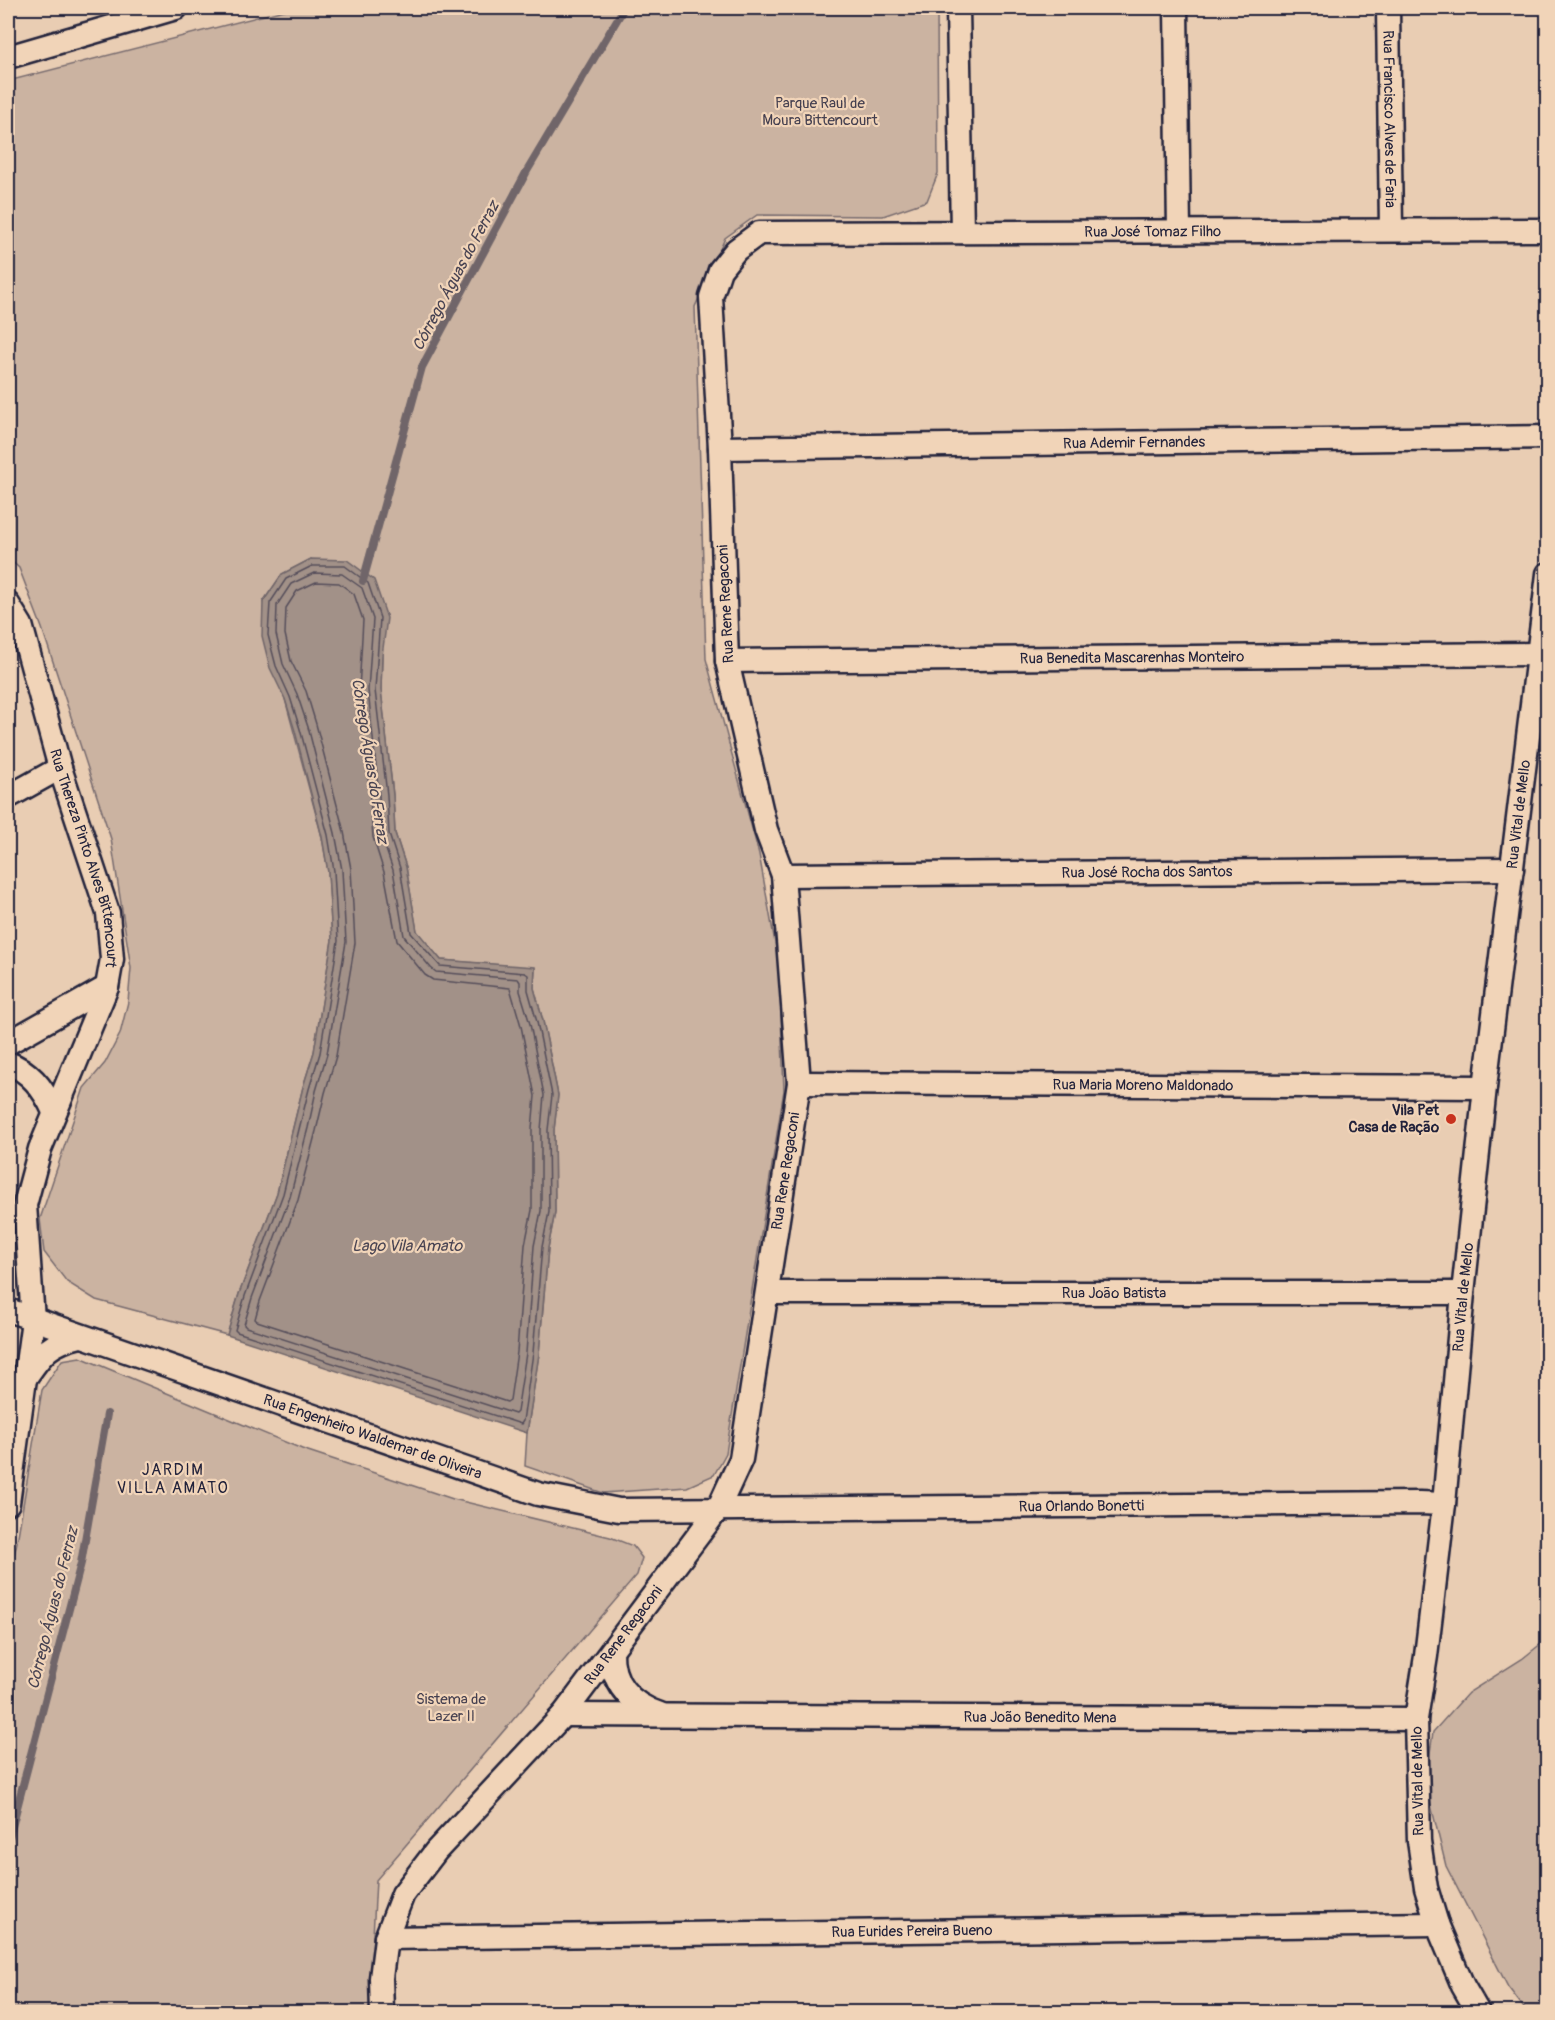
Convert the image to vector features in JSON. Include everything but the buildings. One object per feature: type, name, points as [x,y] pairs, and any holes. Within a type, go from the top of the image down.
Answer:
[{"type":"street","points":[[8,57],[176,8]]},
{"type":"street","points":[[958,8],[962,232]]},
{"type":"street","points":[[1176,8],[1179,231]]},
{"type":"street","name":"Rua Francisco Alves de Faria","points":[[1388,8],[1391,229]]},
{"type":"street","name":"Rua José Tomaz Filho","points":[[759,233],[1548,230]]},
{"type":"street","name":"Rua Rene Regaconi","points":[[382,2013],[381,1978],[386,1938],[403,1894],[436,1851],[563,1715],[718,1509],[741,1459],[800,1083],[783,875],[766,830],[727,661],[720,448],[711,297],[720,270],[736,250],[759,233]]},
{"type":"street","name":"Rua Ademir Fernandes","points":[[720,448],[1548,437]]},
{"type":"street","name":"Rua Vital de Mello","points":[[1478,2013],[1463,1986],[1437,1924],[1426,1888],[1419,1841],[1416,1719],[1444,1504],[1485,1087],[1548,574]]},
{"type":"street","name":"Rua Thereza Pinto Alves Bittencourt","points":[[8,604],[21,625],[60,768],[108,913],[112,959],[107,987],[40,1149],[25,1206],[33,1320],[8,1503]]},
{"type":"street","name":"Rua Benedita Mascarenhas Monteiro","points":[[727,661],[1538,654]]},
{"type":"street","points":[[8,797],[60,768]]},
{"type":"street","name":"Rua José Rocha dos Santos","points":[[783,875],[1512,869]]},
{"type":"street","points":[[8,1043],[107,987]]},
{"type":"street","points":[[8,1063],[27,1074],[45,1092],[54,1112]]},
{"type":"street","name":"Rua Maria Moreno Maldonado","points":[[800,1083],[1485,1087]]},
{"type":"street","name":"Rua João Batista","points":[[768,1293],[1463,1293]]},
{"type":"street","name":"Rua Engenheiro Waldemar de Oliveira","points":[[8,1310],[538,1494],[619,1510],[718,1509]]},
{"type":"street","points":[[25,1378],[37,1360],[53,1344],[80,1336]]},
{"type":"street","name":"Rua Orlando Bonetti","points":[[718,1509],[1444,1504]]},
{"type":"street","name":"Rua João Benedito Mena","points":[[612,1651],[615,1676],[626,1694],[644,1709],[664,1716]]},
{"type":"street","name":"Rua João Benedito Mena","points":[[563,1715],[1416,1719]]},
{"type":"street","name":"Rua Eurides Pereira Bueno","points":[[386,1938],[1437,1924]]},
{"type":"green space","name":"Parque Raul de Moura Bittencourt","points":[[292,8],[937,8],[938,173],[927,201],[883,216],[757,215],[725,238],[695,307],[706,659],[759,854],[779,965],[784,1090],[726,1453],[714,1475],[687,1487],[603,1493],[525,1466],[527,1433],[539,1354],[548,1248],[555,1212],[554,1130],[558,1095],[534,988],[535,968],[441,960],[417,932],[406,867],[395,833],[381,690],[382,656],[311,559],[282,574],[263,602],[285,699],[322,837],[328,872],[332,940],[314,1052],[277,1193],[239,1294],[227,1335],[96,1300],[67,1282],[44,1252],[40,1219],[84,1088],[105,1063],[120,1034],[128,1002],[131,968],[111,839],[42,628],[19,568],[8,558],[8,81]]},
{"type":"green space","name":"Sistema de Lazer II","points":[[80,1357],[302,1449],[453,1499],[610,1537],[633,1546],[642,1558],[637,1575],[376,1880],[369,2012],[8,2012],[8,1583],[42,1390],[62,1360]]},
{"type":"green space","points":[[1547,1471],[1548,1549],[1539,1548]]},
{"type":"green space","points":[[1547,1639],[1547,2012],[1527,2012],[1508,1987],[1446,1866],[1430,1801],[1428,1767],[1433,1732],[1468,1693],[1522,1659]]},
{"type":"water","name":"Lago Vila Amato","points":[[311,559],[347,560],[374,580],[387,618],[382,656],[381,690],[395,833],[406,867],[417,931],[441,960],[535,967],[534,988],[558,1095],[554,1130],[555,1212],[548,1248],[539,1354],[527,1433],[227,1335],[239,1294],[277,1193],[314,1052],[332,940],[328,872],[322,837],[295,731],[285,699],[270,668],[262,636],[263,602],[282,574]]},
{"type":"waterway","name":"Córrego Águas do Ferraz","points":[[363,581],[422,367],[527,171],[624,8]]},
{"type":"waterway","name":"Córrego Águas do Ferraz","points":[[8,1842],[81,1563],[107,1414]]},
{"type":"place","name":"Vila Pet Casa de Ração","points":[[1451,1119]]},
{"type":"district","name":"JARDIM VILLA AMATO","points":[[173,1479]]}]
